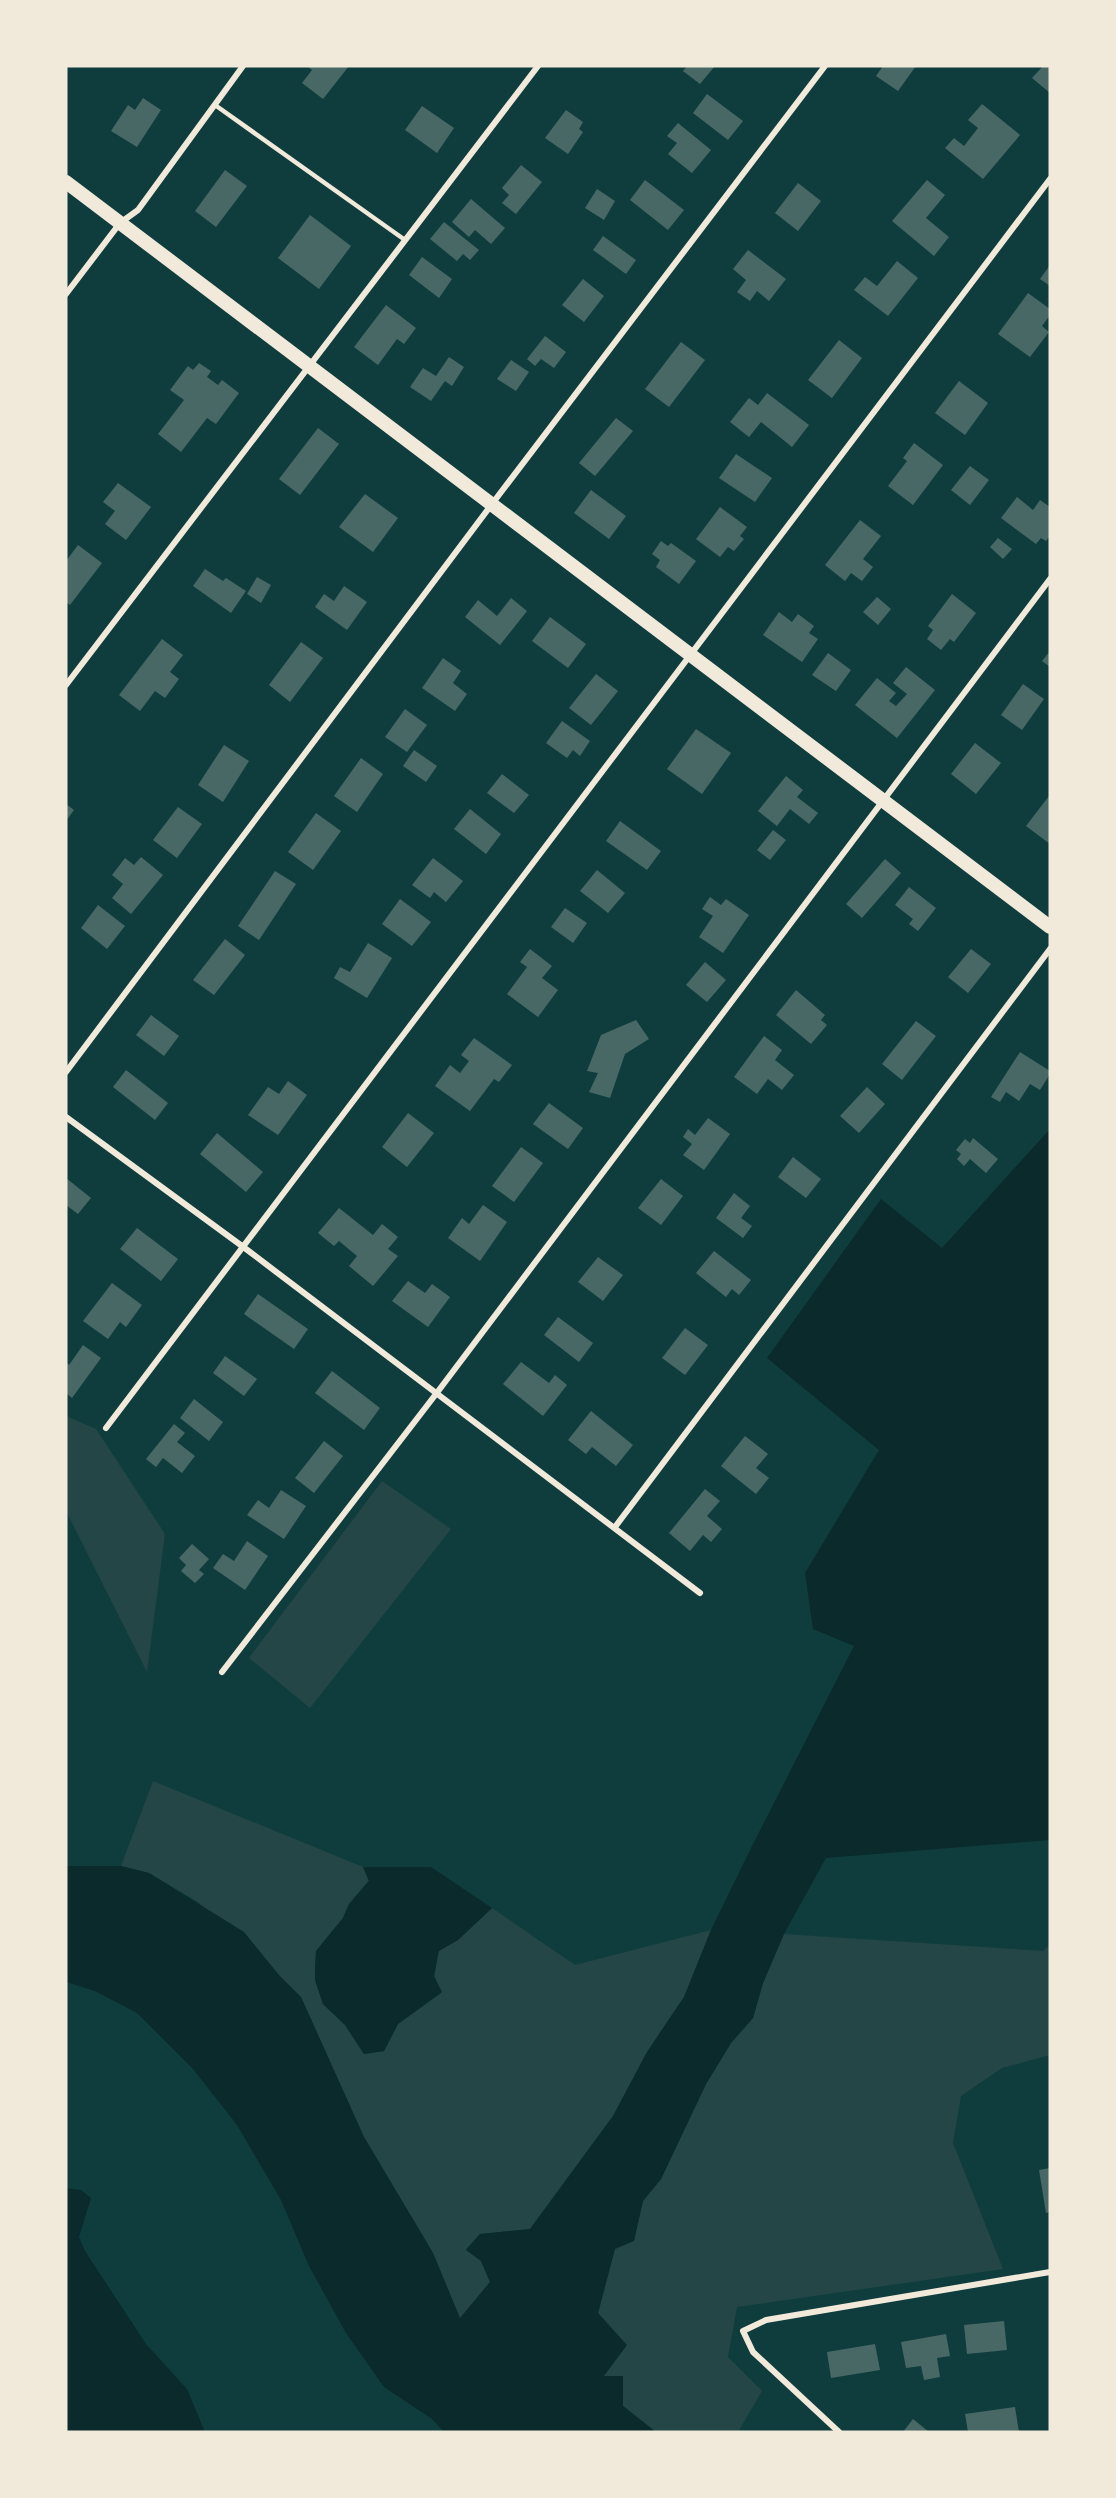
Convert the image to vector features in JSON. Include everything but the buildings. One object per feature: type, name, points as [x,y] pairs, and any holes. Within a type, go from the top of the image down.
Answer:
[{"type":"main road","points":[[66,182],[1050,927]]},
{"type":"street","points":[[66,294],[120,223],[138,210],[243,66]]},
{"type":"street","points":[[66,685],[538,66]]},
{"type":"street","points":[[66,1072],[492,504],[825,66]]},
{"type":"street","points":[[106,1428],[1050,178]]},
{"type":"street","points":[[222,1672],[436,1394],[1050,579]]},
{"type":"street","points":[[615,1527],[1050,949]]},
{"type":"street","points":[[66,1117],[242,1246],[700,1593]]},
{"type":"street","points":[[839,2432],[753,2352],[743,2331],[766,2320],[1050,2272]]},
{"type":"lane","points":[[215,105],[405,240]]},
{"type":"shaded area","points":[[1050,1129],[1050,1840],[826,1858],[784,1934],[763,1983],[753,2018],[731,2043],[706,2084],[661,2179],[643,2201],[634,2241],[615,2249],[598,2313],[627,2345],[604,2376],[623,2376],[623,2406],[656,2432],[444,2432],[432,2419],[384,2387],[346,2333],[309,2266],[281,2200],[237,2125],[193,2069],[137,2013],[95,1991],[66,1982],[66,1866],[121,1866],[149,1873],[244,1932],[279,1975],[301,1997],[364,2137],[433,2253],[460,2318],[490,2282],[481,2261],[466,2250],[480,2234],[530,2229],[613,2116],[647,2052],[684,1997],[711,1930],[854,1646],[813,1629],[805,1573],[879,1450],[767,1358],[881,1199],[942,1248]]},
{"type":"shaded area","points":[[66,1416],[96,1429],[165,1534],[147,1672],[66,1511]]},
{"type":"shaded area","points":[[382,1481],[451,1529],[310,1708],[249,1658]]},
{"type":"shaded area","points":[[153,1781],[363,1867],[369,1880],[349,1904],[343,1918],[316,1951],[315,1980],[323,2004],[345,2025],[364,2054],[384,2051],[398,2024],[441,1993],[434,1977],[438,1951],[458,1940],[492,1908],[575,1965],[711,1930],[684,1997],[647,2052],[613,2116],[530,2229],[480,2234],[466,2249],[481,2261],[490,2282],[460,2319],[433,2253],[364,2137],[301,1997],[198,1902],[149,1873],[121,1866]]},
{"type":"shaded area","points":[[363,1867],[431,1867],[492,1908],[458,1940],[439,1951],[434,1976],[442,1992],[398,2024],[384,2051],[364,2054],[345,2025],[323,2004],[315,1980],[316,1951],[343,1918],[349,1904],[369,1881]]},
{"type":"shaded area","points":[[784,1934],[1043,1951],[1050,1945],[1050,2055],[1002,2068],[961,2096],[953,2143],[1003,2269],[737,2307],[728,2357],[762,2391],[738,2432],[656,2432],[623,2406],[623,2376],[604,2377],[598,2313],[615,2248],[634,2240],[643,2201],[661,2179],[706,2084],[731,2043],[753,2018],[763,1983]]},
{"type":"shaded area","points":[[66,2188],[81,2190],[91,2198],[79,2237],[85,2251],[146,2344],[187,2389],[205,2432],[66,2432]]}]
